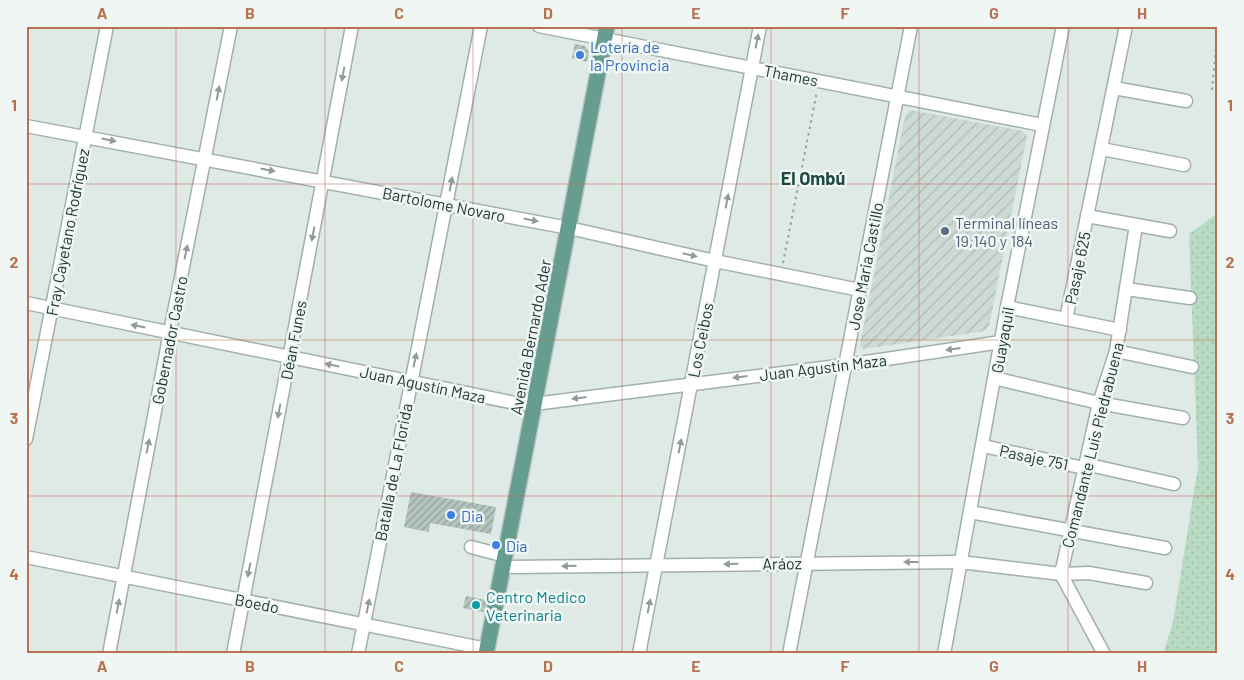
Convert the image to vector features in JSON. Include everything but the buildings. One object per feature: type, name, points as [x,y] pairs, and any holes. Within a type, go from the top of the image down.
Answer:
[{"type":"main road","name":"Avenida Bernardo Ader","points":[[486,652],[606,33]]},
{"type":"street","name":"Fray Cayetano Rodríguez","points":[[26,438],[107,26]]},
{"type":"street","name":"Gobernador Castro","points":[[109,654],[170,332],[231,26]]},
{"type":"street","name":"Déan Funes","points":[[233,654],[352,26]]},
{"type":"street","name":"Batalla de La Florida","points":[[358,654],[481,26]]},
{"type":"street","name":"Thames","points":[[539,26],[606,33],[752,68],[1042,125]]},
{"type":"street","name":"Los Ceibos","points":[[639,654],[760,26]]},
{"type":"street","name":"Jose Maria Castillo","points":[[789,654],[911,26]]},
{"type":"street","name":"Guayaquil","points":[[944,654],[994,378],[1042,125],[1063,26]]},
{"type":"street","points":[[1126,26],[1087,216],[1170,231]]},
{"type":"street","points":[[1114,88],[1186,100]]},
{"type":"street","name":"Bartolome Novaro","points":[[26,126],[86,135],[447,204],[569,228],[715,261],[781,272],[860,290]]},
{"type":"street","points":[[1102,149],[1184,165]]},
{"type":"street","name":"Pasaje 625","points":[[1066,319],[1087,216]]},
{"type":"street","name":"Comandante Luis Piedrabuena","points":[[1061,574],[1099,403],[1116,351],[1136,225]]},
{"type":"street","points":[[1126,289],[1190,298]]},
{"type":"street","name":"Juan Agustín Maza","points":[[26,303],[515,403],[534,404],[846,365],[1001,342]]},
{"type":"street","points":[[1008,307],[1120,330]]},
{"type":"street","points":[[1116,351],[1192,367]]},
{"type":"street","points":[[994,378],[1099,403],[1183,418]]},
{"type":"street","name":"Pasaje 751","points":[[983,446],[1174,484]]},
{"type":"street","points":[[970,512],[1165,548]]},
{"type":"street","name":"Aráoz","points":[[471,547],[504,561],[657,565],[960,562],[1061,574],[1090,573],[1146,583]]},
{"type":"street","name":"Boedo","points":[[26,557],[364,625],[486,652]]},
{"type":"street","points":[[1061,574],[1104,654]]},
{"type":"path","points":[[1212,90],[1218,28]]},
{"type":"path","points":[[781,272],[819,81]]},
{"type":"shaded area","name":"Terminal líneas 19,140 y 184","points":[[910,110],[1023,131],[1027,136],[989,326],[985,331],[863,349],[860,345],[905,116]]},
{"type":"green space","points":[[1218,213],[1218,654],[1163,654],[1173,622],[1198,467],[1189,234]]},
{"type":"place","name":"Lotería de la Provincia","points":[[580,55]]},
{"type":"place","name":"Terminal líneas 19,140 y 184","points":[[945,231]]},
{"type":"place","name":"Dia","points":[[451,515]]},
{"type":"place","name":"Día","points":[[496,545]]},
{"type":"place","name":"Centro Medico Veterinaria","points":[[476,605]]},
{"type":"district","name":"El Ombú","points":[[813,178]]}]
